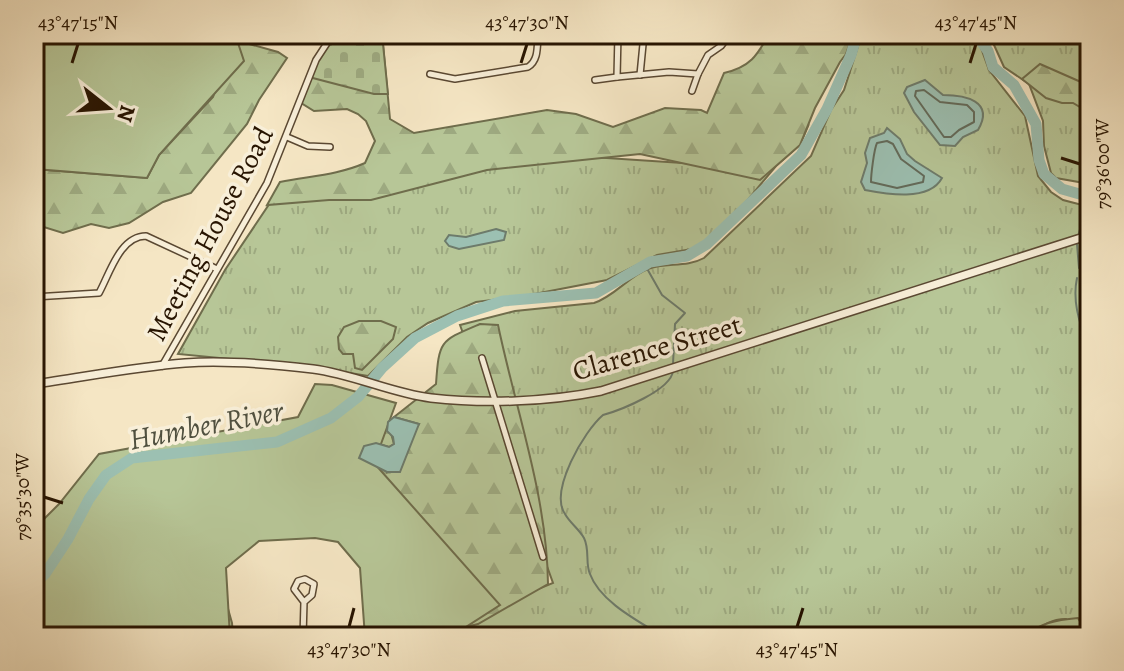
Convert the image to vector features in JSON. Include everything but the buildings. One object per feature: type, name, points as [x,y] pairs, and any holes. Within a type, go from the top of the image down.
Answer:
[{"type":"street","name":"Meeting House Road","points":[[162,366],[267,183],[316,60],[333,34]]},
{"type":"street","points":[[430,74],[455,79],[528,67],[534,63],[537,54],[538,34]]},
{"type":"street","points":[[617,77],[618,34]]},
{"type":"street","points":[[640,75],[644,34]]},
{"type":"street","points":[[692,91],[708,55],[721,46],[730,34]]},
{"type":"street","points":[[595,80],[669,72],[698,74]]},
{"type":"street","points":[[287,137],[308,146],[330,147]]},
{"type":"street","name":"Clarence Street","points":[[34,384],[185,363],[229,363],[313,369],[431,398],[530,401],[601,391],[1090,235]]},
{"type":"street","points":[[34,297],[99,293],[127,242],[135,236],[146,236],[217,269]]},
{"type":"street","points":[[482,358],[543,557]]},
{"type":"street","points":[[303,637],[304,602],[294,589],[298,581],[305,579],[314,584],[312,595],[304,602]]},
{"type":"green space","points":[[34,34],[235,34],[244,61],[159,155],[147,178],[35,169]]},
{"type":"green space","points":[[334,34],[382,34],[388,94],[374,94],[309,77],[324,43]]},
{"type":"green space","points":[[382,34],[390,119],[414,133],[547,110],[576,114],[613,127],[665,108],[707,113],[724,73],[752,60],[769,34],[853,34],[846,54],[815,108],[800,145],[760,180],[640,154],[487,170],[371,200],[267,205],[280,182],[334,173],[365,163],[375,141],[366,121],[347,109],[314,111],[298,101],[324,43]]},
{"type":"green space","points":[[862,34],[976,34],[989,70],[1025,116],[1038,176],[1051,192],[1063,200],[1090,207],[1090,637],[1066,619],[1060,619],[1028,637],[402,637],[472,616],[553,583],[460,325],[515,311],[594,303],[648,269],[704,258],[811,156],[831,110],[844,90]]},
{"type":"green space","points":[[989,34],[1090,34],[1090,184],[1056,178],[1051,173],[1044,146],[1043,121],[1029,84],[1004,67]]},
{"type":"green space","points":[[235,40],[278,52],[287,58],[247,124],[191,193],[163,202],[129,223],[109,228],[91,224],[63,233],[34,224],[34,169],[147,178],[159,155],[213,97]]},
{"type":"green space","points":[[1040,64],[1090,86],[1090,113],[1073,103],[1046,98],[1022,79]]},
{"type":"green space","points":[[808,126],[800,145],[698,248],[657,255],[607,280],[476,302],[428,323],[407,337],[368,376],[314,367],[178,354],[225,270],[270,203],[561,155],[713,165]]},
{"type":"green space","points":[[359,321],[381,321],[396,327],[393,339],[362,370],[355,368],[353,354],[343,354],[339,349],[338,337],[344,327]]},
{"type":"green space","points":[[480,324],[498,325],[536,486],[548,584],[478,624],[426,637],[367,511],[212,552],[233,637],[172,637],[139,518],[388,422],[394,444],[389,447],[376,443],[387,472],[419,424],[394,417],[436,384],[444,344],[457,334]]},
{"type":"green space","points":[[315,384],[332,385],[396,403],[374,463],[500,605],[458,632],[438,637],[365,637],[360,568],[338,542],[315,538],[259,541],[226,568],[230,637],[34,637],[34,529],[59,504],[99,454],[298,417]]},
{"type":"green space","points":[[1078,618],[1089,637],[1022,637],[1048,623]]},
{"type":"water","points":[[925,80],[943,95],[968,98],[980,106],[983,112],[978,130],[963,137],[955,146],[940,145],[914,112],[904,93],[907,87]]},
{"type":"water","points":[[887,128],[900,139],[907,154],[942,178],[936,186],[927,191],[906,194],[865,190],[861,182],[870,138],[884,133]]},
{"type":"water","points":[[496,229],[506,232],[504,240],[459,249],[445,241],[449,235],[466,237]]},
{"type":"water","points":[[394,417],[419,424],[400,472],[387,472],[359,458],[364,446],[376,443],[389,447],[394,444],[393,437],[387,431],[388,422]]},
{"type":"waterway","name":"Humber River","points":[[34,584],[45,574],[106,475],[132,458],[277,442],[331,418],[358,397],[382,368],[415,338],[457,316],[503,301],[596,293],[650,262],[687,256],[707,244],[801,155],[827,109],[857,34]]},
{"type":"waterway","name":"Humber River","points":[[976,34],[988,51],[993,67],[1014,85],[1036,124],[1039,160],[1044,174],[1062,189],[1090,197]]},
{"type":"waterway","points":[[1079,233],[1089,197]]},
{"type":"waterway","points":[[1077,244],[1079,268]]},
{"type":"waterway","points":[[645,265],[662,295],[685,313],[675,324],[673,364]]},
{"type":"waterway","points":[[1077,278],[1078,314],[1090,348]]},
{"type":"waterway","points":[[664,637],[602,594],[589,570],[586,543],[561,504],[571,462],[595,423],[603,415],[655,392],[673,371]]}]
